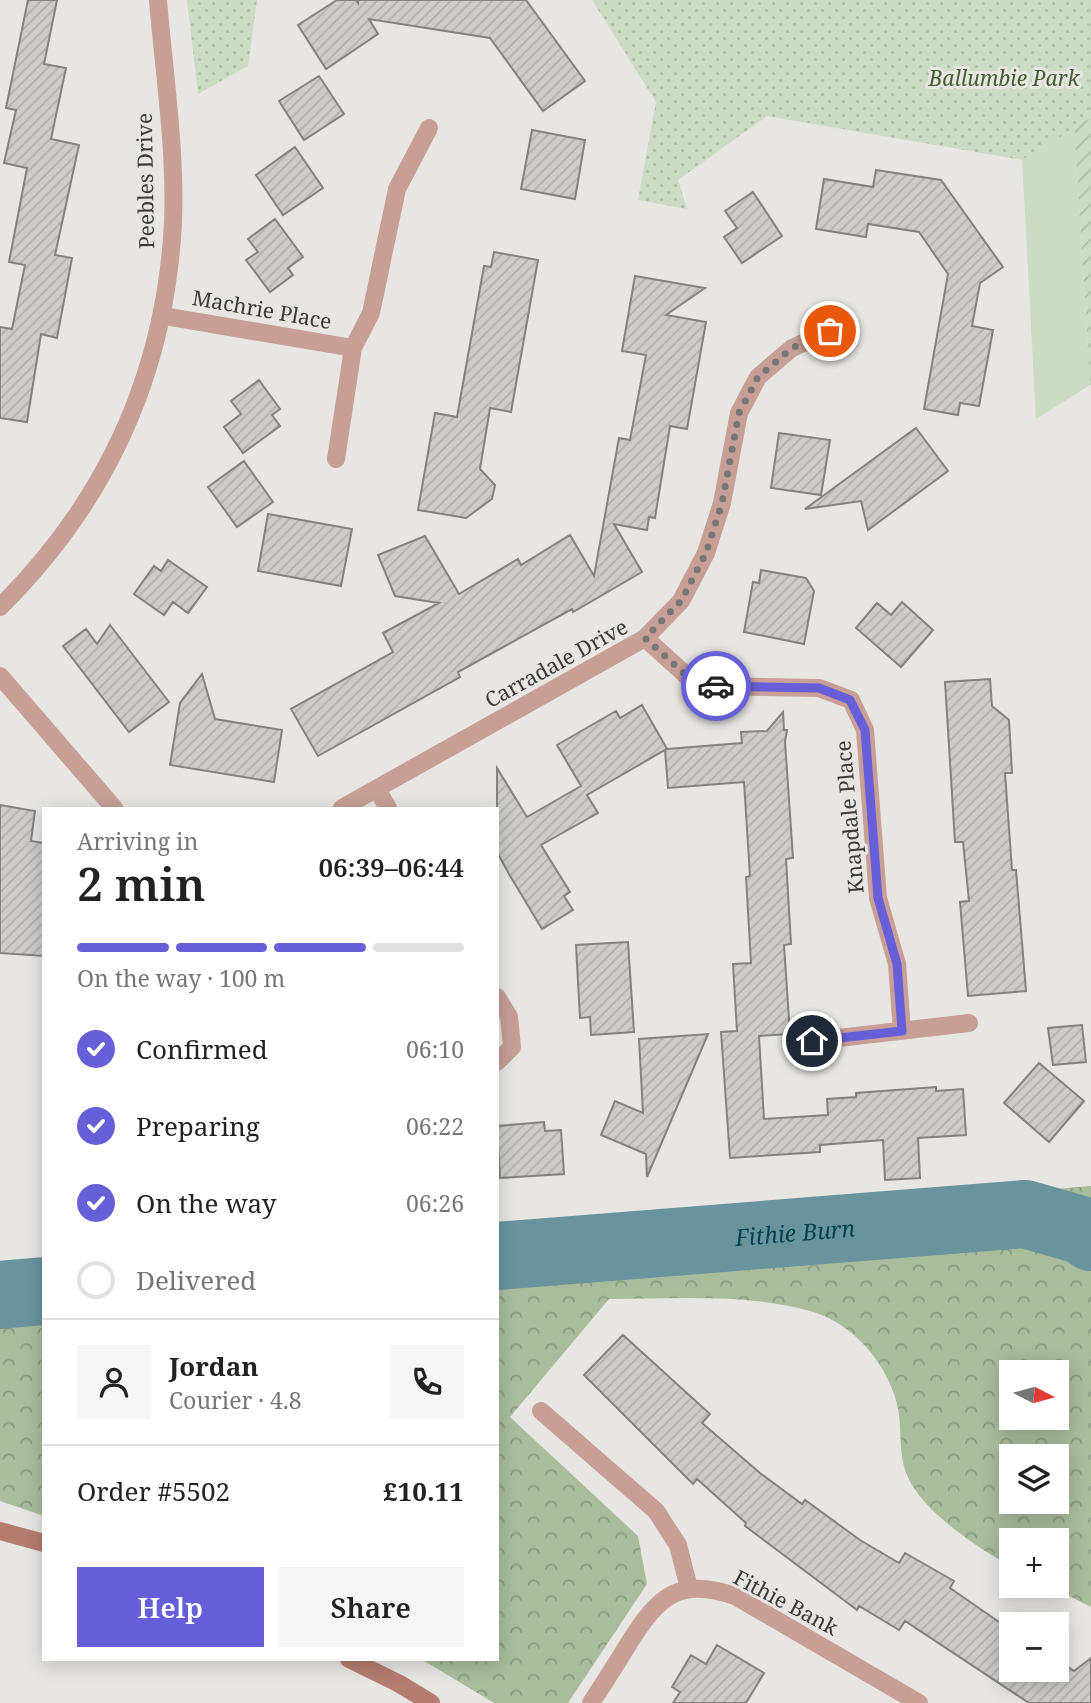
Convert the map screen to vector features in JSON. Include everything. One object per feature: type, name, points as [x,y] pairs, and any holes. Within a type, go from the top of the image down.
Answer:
[{"type":"main road","points":[[0,1531],[42,1542]]},
{"type":"main road","points":[[353,1661],[431,1703]]},
{"type":"street","name":"Peebles Drive","points":[[0,607],[32,576],[89,499],[136,409],[163,316],[173,222],[169,125],[158,0]]},
{"type":"street","name":"Machrie Place","points":[[336,459],[353,348],[370,313],[397,189],[429,128]]},
{"type":"street","name":"Machrie Place","points":[[163,316],[353,348]]},
{"type":"street","name":"Carradale Drive","points":[[344,807],[645,638],[681,601],[706,553],[722,503],[739,413],[758,377],[792,348],[830,331]]},
{"type":"street","name":"Knapdale Place","points":[[645,638],[698,686],[819,688],[850,700],[865,730],[878,898],[897,964],[902,1031]]},
{"type":"street","points":[[0,676],[113,807]]},
{"type":"street","points":[[377,789],[387,807]]},
{"type":"street","points":[[499,1000],[509,1017],[512,1047],[499,1060]]},
{"type":"street","points":[[812,1041],[969,1023]]},
{"type":"street","points":[[541,1411],[656,1511],[678,1545],[689,1588],[668,1596],[650,1611],[591,1703]]},
{"type":"street","name":"Fithie Bank","points":[[689,1588],[714,1589],[735,1596],[919,1703]]},
{"type":"green space","points":[[187,0],[257,0],[248,66],[198,94]]},
{"type":"green space","name":"Ballumbie Park","points":[[592,0],[1091,0],[1091,118],[1022,160],[767,116],[678,180],[687,209],[638,200],[656,102]]},
{"type":"green space","points":[[1091,118],[1091,385],[1090,385],[1074,126]]},
{"type":"green space","points":[[1074,126],[1090,385],[1036,419],[1022,160]]},
{"type":"green space","points":[[1091,1186],[1091,1607],[1069,1596],[1069,1528],[999,1528],[999,1559],[968,1540],[926,1503],[915,1490],[905,1468],[897,1404],[885,1374],[865,1346],[840,1324],[825,1316],[786,1305],[736,1299],[609,1299],[510,1417],[638,1536],[647,1584],[568,1703],[494,1703],[424,1661],[499,1661],[499,1236]]},
{"type":"green space","points":[[42,1274],[42,1515],[0,1501],[0,1277]]},
{"type":"building","points":[[28,0],[57,0],[44,64],[66,68],[51,139],[79,145],[55,255],[72,258],[57,338],[41,334],[27,422],[0,418],[0,327],[12,329],[25,265],[9,262],[27,168],[4,163],[16,110],[6,108]]},
{"type":"building","points":[[337,0],[356,0],[358,3],[358,0],[526,0],[585,81],[543,111],[490,38],[369,19],[378,34],[326,69],[298,25]]},
{"type":"building","points":[[319,76],[344,114],[304,140],[279,101]]},
{"type":"building","points":[[532,130],[585,140],[575,199],[521,189]]},
{"type":"building","points":[[295,147],[323,188],[283,215],[256,175]]},
{"type":"building","points":[[876,170],[941,180],[1003,267],[980,283],[972,326],[993,330],[979,406],[960,403],[958,415],[924,409],[948,274],[919,232],[868,224],[866,237],[816,229],[824,179],[873,187]]},
{"type":"building","points":[[753,192],[782,236],[742,263],[724,237],[737,228],[725,211]]},
{"type":"building","points":[[275,219],[303,257],[288,268],[293,275],[270,292],[246,260],[258,252],[248,239]]},
{"type":"building","points":[[494,252],[538,260],[511,412],[490,408],[480,469],[495,485],[492,499],[466,518],[418,510],[435,413],[457,417],[484,266],[491,267]]},
{"type":"building","points":[[635,276],[705,288],[666,315],[706,322],[687,429],[670,426],[655,518],[649,517],[647,530],[614,524],[642,572],[573,612],[572,609],[458,672],[460,677],[318,756],[291,709],[393,652],[383,633],[439,603],[395,596],[378,555],[425,536],[459,594],[518,559],[521,565],[570,535],[594,576],[619,438],[630,440],[646,355],[622,351]]},
{"type":"building","points":[[259,380],[280,409],[272,415],[280,426],[243,453],[224,427],[241,414],[231,401]]},
{"type":"building","points":[[916,428],[948,471],[868,530],[861,501],[805,509]]},
{"type":"building","points":[[779,433],[830,440],[821,495],[771,488]]},
{"type":"building","points":[[244,461],[273,502],[237,527],[208,487]]},
{"type":"building","points":[[268,514],[352,529],[341,586],[258,571]]},
{"type":"building","points":[[168,560],[207,587],[188,613],[173,602],[164,615],[134,594],[154,566],[161,571]]},
{"type":"building","points":[[761,570],[806,578],[814,591],[804,644],[744,632],[753,582],[759,583]]},
{"type":"building","points":[[902,602],[933,630],[901,667],[856,628],[877,603],[891,615]]},
{"type":"building","points":[[110,625],[169,702],[129,732],[63,646],[86,629],[97,644]]},
{"type":"building","points":[[202,674],[215,719],[282,730],[274,782],[170,765],[180,703]]},
{"type":"building","points":[[990,679],[992,706],[1009,720],[1012,773],[1005,773],[1012,870],[1016,870],[1026,991],[968,996],[960,902],[969,901],[963,842],[955,842],[945,682]]},
{"type":"building","points":[[642,705],[667,749],[742,743],[741,732],[767,731],[783,712],[784,730],[787,730],[785,742],[793,858],[786,859],[791,944],[784,945],[790,1034],[759,1036],[764,1119],[828,1115],[827,1099],[856,1097],[856,1093],[936,1087],[936,1091],[963,1089],[966,1135],[918,1138],[920,1178],[885,1180],[883,1140],[820,1145],[820,1152],[730,1158],[721,1032],[737,1031],[733,964],[751,963],[746,877],[750,876],[744,782],[668,788],[665,750],[587,795],[598,813],[541,845],[570,892],[564,896],[573,910],[542,929],[499,856],[497,768],[527,817],[581,786],[557,745],[616,711],[620,718]]},
{"type":"building","points":[[0,805],[35,811],[31,841],[42,843],[42,956],[0,953]]},
{"type":"building","points":[[628,942],[634,1032],[591,1035],[590,1017],[580,1018],[576,945]]},
{"type":"building","points":[[1082,1025],[1086,1062],[1053,1065],[1048,1028]]},
{"type":"building","points":[[708,1034],[647,1177],[646,1154],[601,1135],[615,1101],[643,1113],[639,1039]]},
{"type":"building","points":[[1039,1063],[1084,1101],[1049,1142],[1004,1103]]},
{"type":"building","points":[[544,1122],[545,1131],[561,1130],[564,1174],[500,1178],[499,1126]]},
{"type":"building","points":[[623,1335],[710,1414],[702,1423],[760,1473],[802,1504],[805,1500],[860,1540],[899,1563],[905,1553],[954,1581],[950,1588],[999,1622],[999,1682],[1069,1682],[1069,1667],[1074,1671],[1091,1658],[1091,1703],[1029,1703],[905,1621],[899,1630],[859,1606],[857,1610],[745,1526],[746,1523],[697,1479],[693,1484],[584,1375]]},
{"type":"building","points":[[717,1645],[764,1673],[746,1703],[673,1703],[680,1692],[672,1687],[691,1655],[706,1664]]},
{"type":"waterway","name":"Fithie Burn","points":[[499,1256],[1025,1214],[1088,1232],[1091,1237]]},
{"type":"waterway","name":"Fithie Burn","points":[[0,1295],[42,1291]]},
{"type":"way so far","points":[[716,686],[698,686],[645,638],[681,601],[706,553],[722,503],[739,413],[758,377],[792,348],[830,331]]},
{"type":"route","points":[[716,686],[819,688],[850,700],[865,730],[878,898],[897,964],[902,1031],[812,1041]]}]
